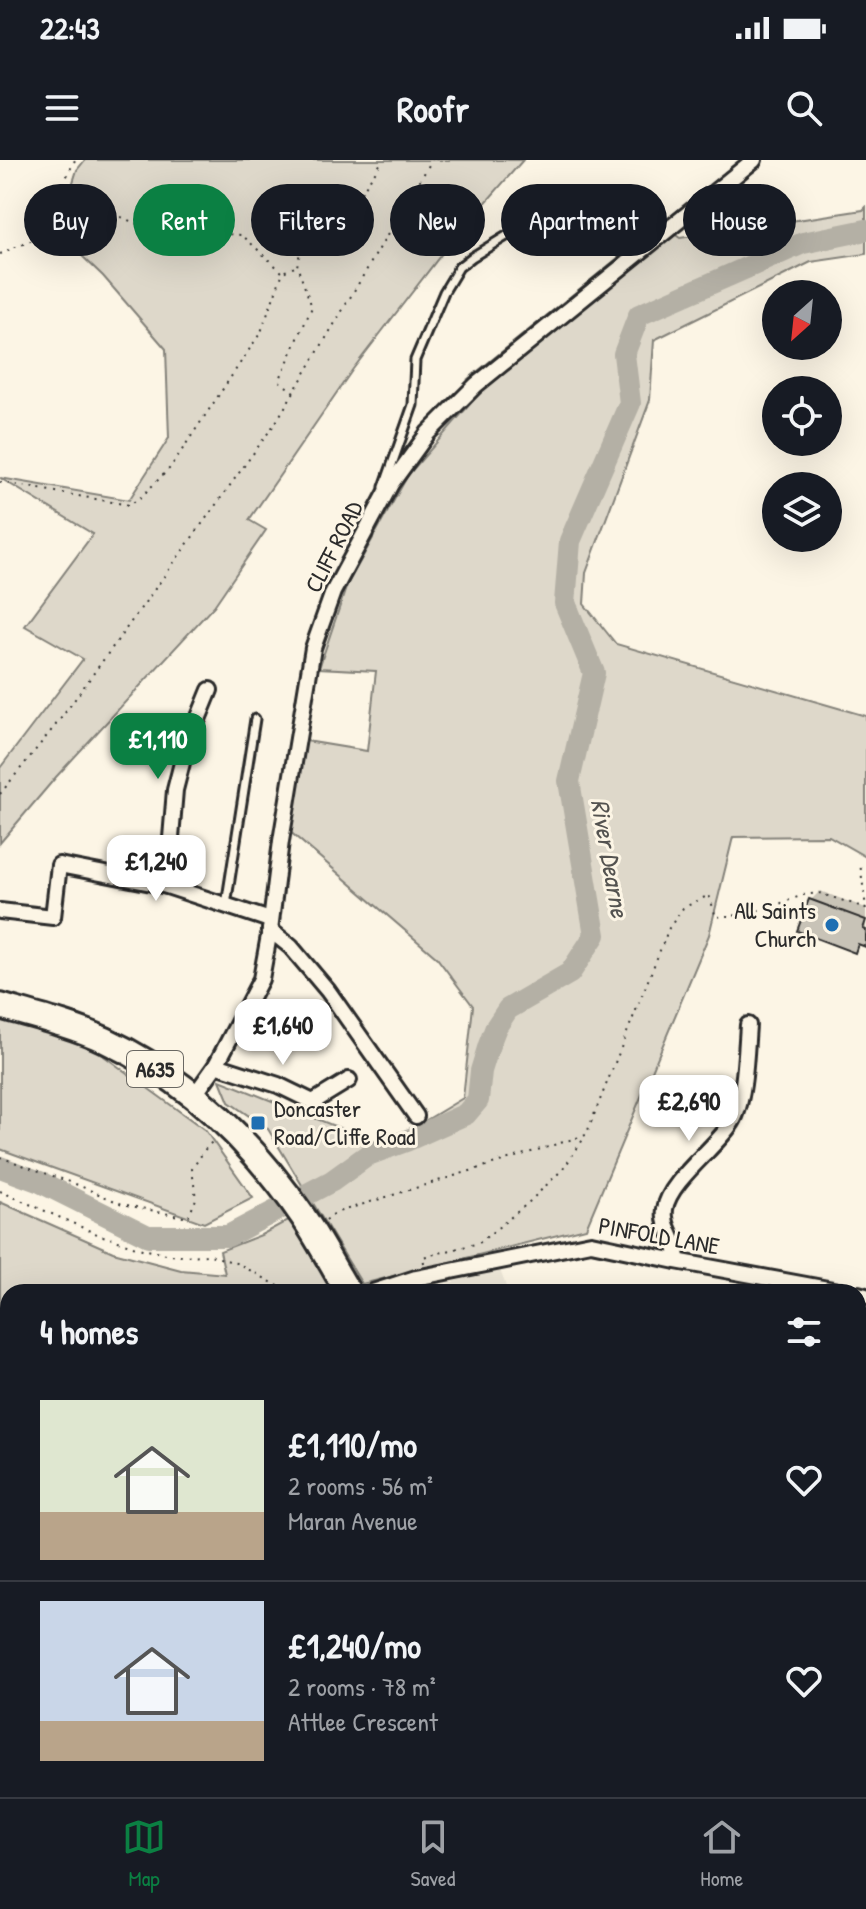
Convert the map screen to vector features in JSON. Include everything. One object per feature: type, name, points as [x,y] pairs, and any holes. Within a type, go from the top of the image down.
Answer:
[{"type":"highway","name":"A635","points":[[0,1006],[103,1039],[139,1058],[194,1096],[229,1125],[279,1183],[305,1218],[344,1284]]},
{"type":"street","name":"CLIFF ROAD","points":[[194,1096],[216,1065],[261,979],[313,648],[333,592],[391,484],[428,433],[476,385],[754,160]]},
{"type":"street","points":[[167,886],[175,790],[185,751],[210,690]]},
{"type":"street","points":[[0,911],[53,917],[59,865],[167,886],[226,905],[270,925],[328,991],[416,1116]]},
{"type":"street","points":[[676,1261],[678,1252],[666,1227],[665,1209],[671,1192],[733,1121],[743,1082],[748,1025]]},
{"type":"street","points":[[216,1065],[278,1085],[313,1102],[349,1080]]},
{"type":"street","name":"PINFOLD LANE","points":[[420,1282],[591,1243],[801,1284]]},
{"type":"lane","points":[[382,501],[384,483],[413,405],[415,360],[444,292],[459,267],[501,239]]},
{"type":"lane","points":[[226,905],[255,719]]},
{"type":"path","points":[[64,184],[75,160]]},
{"type":"path","points":[[294,392],[279,381],[312,307],[297,266],[305,230],[336,230],[383,160]]},
{"type":"path","points":[[0,794],[59,721],[276,422],[432,160]]},
{"type":"path","points":[[117,215],[146,228],[242,235],[283,272]]},
{"type":"path","points":[[0,254],[24,244]]},
{"type":"path","points":[[0,482],[129,505],[139,499],[170,468],[261,332],[283,272],[297,266]]},
{"type":"path","points":[[420,1282],[423,1257],[479,1243],[527,1204],[564,1168],[586,1135],[669,928],[683,908],[709,895],[716,917],[739,915],[819,893],[866,908],[860,863]]},
{"type":"path","points":[[0,1157],[122,1204],[188,1218],[196,1199],[192,1169],[206,1148],[229,1125]]},
{"type":"path","points":[[335,1213],[586,1135]]},
{"type":"path","points":[[0,1191],[97,1234],[176,1256],[210,1255],[239,1264],[275,1284]]},
{"type":"shaded area","points":[[85,160],[523,160],[485,204],[485,184],[390,184],[390,256],[440,256],[353,369],[249,520],[266,530],[214,606],[56,777],[0,843],[0,768],[83,659],[25,626],[93,534],[0,478],[129,500],[169,438],[166,349],[82,256],[117,256],[117,184],[72,184],[77,170]]},
{"type":"shaded area","points":[[866,207],[866,254],[811,262],[775,280],[762,280],[762,286],[654,340],[650,400],[586,573],[584,604],[616,644],[866,716],[866,857],[829,836],[733,837],[709,935],[586,1228],[362,1284],[268,1129],[229,1102],[220,1080],[374,1142],[413,1128],[463,1098],[473,1006],[437,958],[288,830],[306,741],[367,751],[376,671],[319,668],[347,585],[408,475],[485,387],[468,379],[620,256],[667,256],[667,229],[683,238],[683,256],[796,256],[796,220]]},
{"type":"shaded area","points":[[0,1014],[43,1026],[97,1051],[205,1130],[253,1198],[204,1223],[0,1149]]},
{"type":"shaded area","points":[[0,1202],[113,1252],[181,1270],[225,1274],[220,1251],[261,1235],[292,1218],[329,1284],[0,1284]]},
{"type":"shaded area","points":[[499,1267],[505,1284],[447,1284]]},
{"type":"building","name":"All Saints Church","points":[[809,899],[866,920],[863,929],[866,930],[866,947],[858,944],[855,953],[797,931]]},
{"type":"waterway","name":"River Dearne","points":[[0,1167],[40,1182],[148,1236],[228,1236],[332,1181],[368,1155],[466,1114],[478,1100],[481,1071],[489,1045],[508,1009],[570,973],[595,935],[569,781],[594,673],[565,603],[570,541],[630,403],[624,354],[639,315],[803,243],[866,230]]},
{"type":"place","name":"All Saints Church","points":[[832,925]]},
{"type":"place","name":"Doncaster Road/Cliffe Road","points":[[258,1123]]}]
